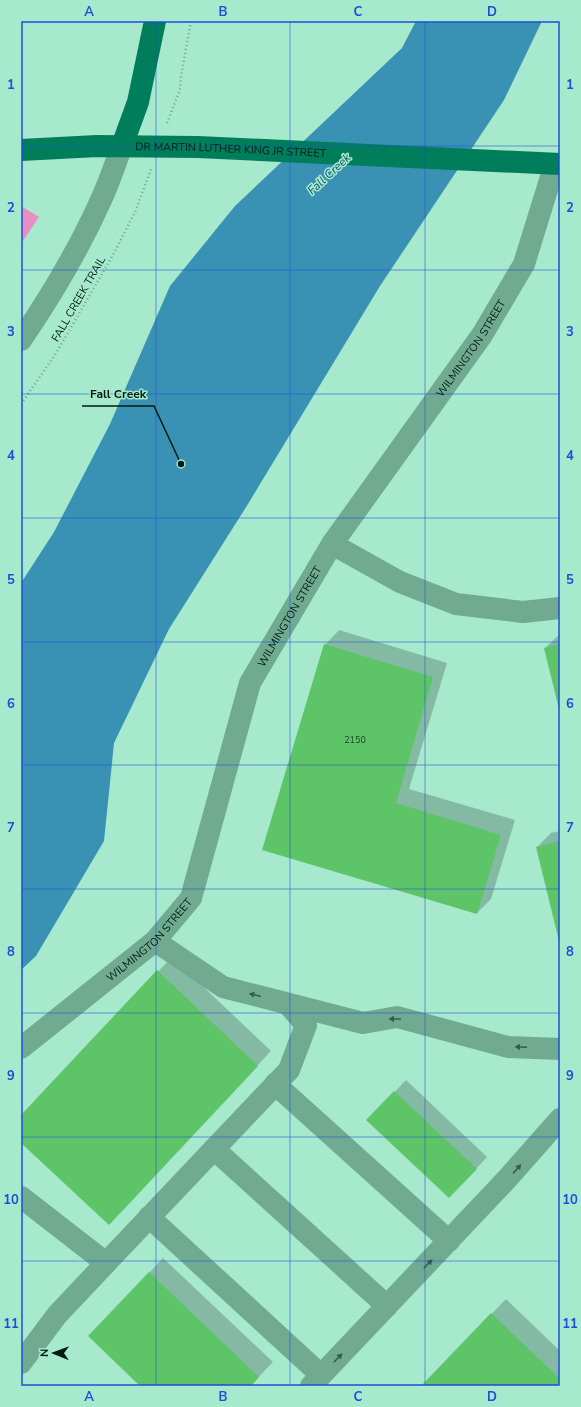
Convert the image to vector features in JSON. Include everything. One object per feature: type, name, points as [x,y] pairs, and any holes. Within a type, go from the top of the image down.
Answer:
[{"type":"main road","points":[[122,146],[138,102],[155,21]]},
{"type":"main road","name":"DR MARTIN LUTHER KING JR STREET","points":[[21,150],[122,146],[198,147],[557,164]]},
{"type":"street","points":[[21,340],[57,283],[84,234],[101,201],[122,146]]},
{"type":"street","name":"WILMINGTON STREET","points":[[21,1048],[155,941],[191,898],[250,683],[332,544],[482,335],[524,264],[557,164]]},
{"type":"street","points":[[332,544],[400,582],[456,604],[523,612],[560,608]]},
{"type":"street","points":[[155,941],[223,987],[363,1023],[397,1017],[508,1047],[560,1049]]},
{"type":"street","points":[[288,1004],[306,1025]]},
{"type":"street","points":[[306,1025],[337,1016]]},
{"type":"street","points":[[21,1363],[58,1316],[106,1263],[289,1070],[306,1025]]},
{"type":"street","points":[[275,1084],[449,1241]]},
{"type":"street","points":[[149,1217],[316,1381],[507,1179],[560,1119]]},
{"type":"street","points":[[214,1148],[387,1306]]},
{"type":"street","points":[[21,1197],[106,1263]]},
{"type":"path","points":[[180,90],[181,76],[191,21]]},
{"type":"path","name":"FALL CREEK TRAIL","points":[[21,404],[59,348],[113,255],[142,197]]},
{"type":"shaded area","points":[[21,206],[39,217],[21,244]]},
{"type":"water","name":"Fall Creek","points":[[416,21],[542,21],[504,100],[380,286],[248,504],[169,629],[114,743],[104,841],[36,956],[21,970],[21,583],[54,532],[110,424],[170,286],[235,206],[402,48]]},
{"type":"building","points":[[324,644],[433,677],[396,803],[501,835],[477,914],[262,850]]},
{"type":"building","points":[[560,644],[560,709],[559,709],[544,648]]},
{"type":"building","points":[[560,841],[560,941],[559,941],[536,847]]},
{"type":"building","points":[[157,970],[258,1066],[109,1225],[21,1143],[21,1115]]},
{"type":"building","points":[[394,1091],[477,1169],[449,1198],[366,1120]]},
{"type":"building","points":[[149,1272],[259,1377],[251,1386],[140,1386],[88,1336]]},
{"type":"building","points":[[491,1313],[560,1379],[560,1386],[421,1386]]},
{"type":"place","name":"Fall Creek","points":[[181,464]]}]
